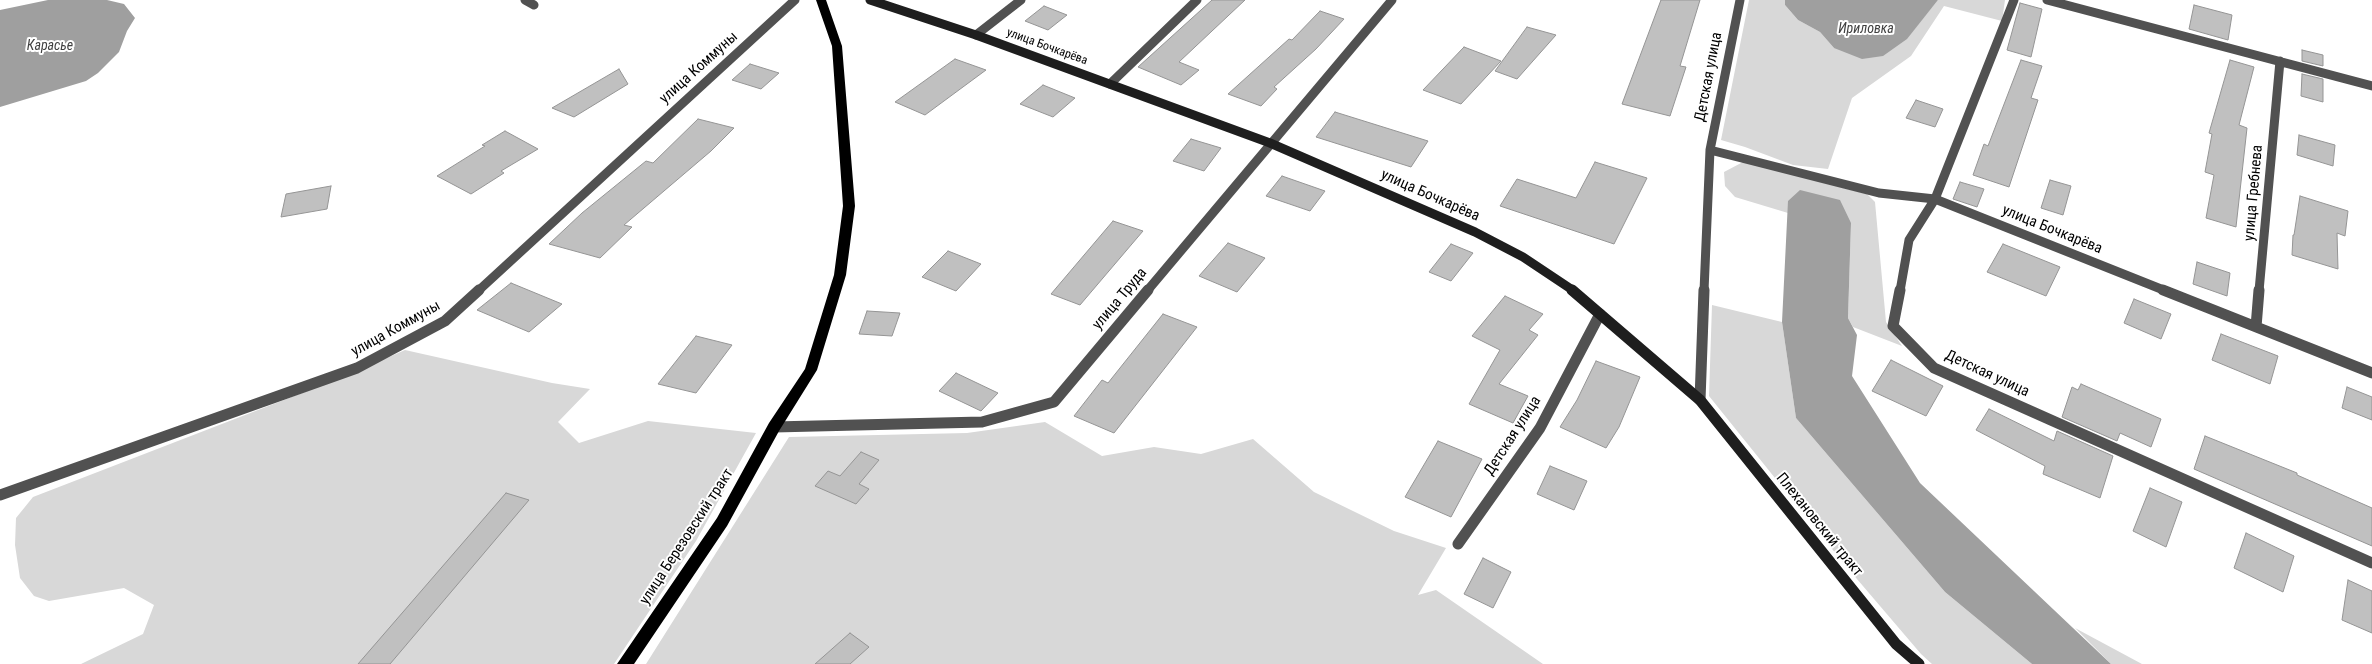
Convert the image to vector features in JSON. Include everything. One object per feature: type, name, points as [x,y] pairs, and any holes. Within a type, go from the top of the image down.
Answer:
[{"type":"main road","points":[[774,427],[811,370],[840,275],[849,206],[837,46],[821,0]]},
{"type":"main road","name":"улица Березовский тракт","points":[[625,664],[722,522],[774,427]]},
{"type":"street","points":[[525,0],[534,5]]},
{"type":"street","name":"улица Коммуны","points":[[0,495],[357,368],[445,321],[795,0]]},
{"type":"street","name":"улица Бочкарёва","points":[[870,0],[976,34],[1270,143],[1475,232],[1515,252],[1578,293],[1700,400]]},
{"type":"street","name":"улица Бочкарёва","points":[[976,34],[1021,0]]},
{"type":"street","points":[[1110,84],[1197,0]]},
{"type":"street","name":"улица Труда","points":[[774,427],[982,422],[1054,402],[1392,0]]},
{"type":"street","name":"Детская улица","points":[[1700,400],[1710,150],[1740,0]]},
{"type":"street","name":"Детская улица","points":[[2014,0],[1935,199],[1909,240],[1893,326],[1934,368],[2372,563]]},
{"type":"street","points":[[2047,0],[2372,86]]},
{"type":"street","name":"улица Гребнева","points":[[2256,327],[2280,61]]},
{"type":"street","name":"улица Бочкарёва","points":[[1710,150],[1879,193],[1935,199],[2372,373]]},
{"type":"street","name":"Детская улица","points":[[1458,544],[1540,428],[1600,314]]},
{"type":"street","name":"Плехановский тракт","points":[[1700,400],[1896,644],[1919,664]]},
{"type":"shaded area","points":[[1749,0],[1785,0],[1785,5],[1798,20],[1820,32],[1834,48],[1906,39],[1938,0],[2005,0],[2002,21],[1944,6],[1911,56],[1852,98],[1828,169],[1793,165],[1721,140]]},
{"type":"shaded area","points":[[1743,162],[1867,194],[1875,202],[1886,322],[1902,346],[1853,327],[1848,318],[1851,223],[1788,201],[1788,213],[1735,197],[1725,186],[1724,172]]},
{"type":"shaded area","points":[[1712,305],[1782,322],[1796,418],[1945,592],[2032,664],[1932,664],[1921,654],[1845,565],[1709,396]]},
{"type":"shaded area","points":[[405,350],[552,383],[590,389],[558,422],[579,443],[648,421],[756,433],[696,541],[614,664],[81,664],[143,634],[154,605],[124,588],[49,601],[34,596],[20,578],[15,545],[16,518],[33,497],[346,376]]},
{"type":"shaded area","points":[[1045,422],[1102,456],[1154,447],[1201,454],[1253,439],[1314,492],[1394,531],[1446,548],[1418,595],[1436,590],[1543,664],[646,664],[789,437],[967,433]]},
{"type":"shaded area","points":[[2075,628],[2142,664],[2111,664]]},
{"type":"water","name":"Карасье","points":[[48,0],[107,0],[124,4],[135,18],[127,31],[119,52],[98,73],[86,81],[0,107],[0,10]]},
{"type":"water","name":"Ириловка","points":[[1785,0],[1938,0],[1907,39],[1883,56],[1862,59],[1834,48],[1820,32],[1798,20],[1785,5]]},
{"type":"water","points":[[1800,190],[1840,200],[1851,223],[1848,318],[1857,335],[1852,376],[1920,483],[2111,664],[2032,664],[1945,592],[1796,418],[1782,322],[1788,201]]},
{"type":"building","points":[[1212,0],[1245,0],[1179,62],[1199,70],[1181,85],[1138,67]]},
{"type":"building","points":[[1661,0],[1700,0],[1680,66],[1686,67],[1670,116],[1622,104]]},
{"type":"building","points":[[2020,3],[2042,9],[2031,57],[2007,50]]},
{"type":"building","points":[[2194,5],[2232,15],[2228,40],[2189,29]]},
{"type":"building","points":[[1044,6],[1067,15],[1048,30],[1025,21]]},
{"type":"building","points":[[1320,11],[1344,19],[1316,49],[1274,87],[1277,89],[1261,106],[1228,94],[1289,39],[1292,40]]},
{"type":"building","points":[[1527,27],[1556,35],[1517,79],[1495,71]]},
{"type":"building","points":[[1464,47],[1501,61],[1461,104],[1423,90]]},
{"type":"building","points":[[2302,50],[2323,55],[2323,66],[2302,61]]},
{"type":"building","points":[[955,59],[986,70],[925,115],[895,102]]},
{"type":"building","points":[[2021,60],[2042,66],[2031,98],[2038,100],[2009,187],[1973,175],[1984,144],[1988,146]]},
{"type":"building","points":[[2230,60],[2254,67],[2239,125],[2247,128],[2236,227],[2206,218],[2214,175],[2205,172],[2212,134],[2209,133]]},
{"type":"building","points":[[750,64],[779,73],[761,89],[732,80]]},
{"type":"building","points":[[619,69],[628,84],[574,117],[552,108]]},
{"type":"building","points":[[2302,74],[2323,79],[2323,102],[2301,96]]},
{"type":"building","points":[[1043,85],[1075,98],[1053,117],[1020,104]]},
{"type":"building","points":[[1916,100],[1943,109],[1935,127],[1906,118]]},
{"type":"building","points":[[1335,112],[1428,141],[1411,167],[1316,137]]},
{"type":"building","points":[[698,119],[734,128],[711,151],[624,225],[632,227],[600,258],[549,244],[582,213],[646,161],[653,163]]},
{"type":"building","points":[[505,131],[538,149],[501,171],[504,173],[471,194],[437,176],[485,146],[482,145]]},
{"type":"building","points":[[2299,135],[2335,145],[2333,166],[2297,155]]},
{"type":"building","points":[[1191,139],[1221,148],[1204,171],[1173,161]]},
{"type":"building","points":[[1595,162],[1647,178],[1614,244],[1500,206],[1517,179],[1576,198]]},
{"type":"building","points":[[1282,176],[1325,191],[1310,211],[1266,196]]},
{"type":"building","points":[[2050,180],[2071,186],[2063,215],[2041,208]]},
{"type":"building","points":[[1960,182],[1984,189],[1977,207],[1953,199]]},
{"type":"building","points":[[331,186],[327,209],[281,217],[286,194]]},
{"type":"building","points":[[2300,196],[2348,211],[2345,236],[2337,233],[2338,269],[2292,255],[2293,235]]},
{"type":"building","points":[[1113,221],[1143,231],[1080,305],[1051,294]]},
{"type":"building","points":[[1228,243],[1265,258],[1237,292],[1199,276]]},
{"type":"building","points":[[1451,244],[1473,253],[1451,281],[1429,272]]},
{"type":"building","points":[[2003,244],[2060,267],[2046,296],[1987,272]]},
{"type":"building","points":[[948,251],[981,264],[956,291],[922,277]]},
{"type":"building","points":[[2197,262],[2230,273],[2227,296],[2193,284]]},
{"type":"building","points":[[511,283],[562,304],[529,332],[477,310]]},
{"type":"building","points":[[1505,296],[1543,314],[1529,330],[1538,335],[1499,384],[1528,396],[1513,423],[1469,404],[1500,350],[1472,336]]},
{"type":"building","points":[[2134,299],[2171,314],[2161,339],[2124,323]]},
{"type":"building","points":[[867,311],[900,313],[892,336],[859,334]]},
{"type":"building","points":[[1163,314],[1197,327],[1114,433],[1074,416],[1102,380],[1108,383]]},
{"type":"building","points":[[2221,334],[2278,356],[2270,384],[2212,360]]},
{"type":"building","points":[[696,336],[732,345],[696,393],[658,384]]},
{"type":"building","points":[[1891,360],[1943,386],[1926,416],[1872,391]]},
{"type":"building","points":[[1596,361],[1640,377],[1619,427],[1606,448],[1560,427],[1577,400]]},
{"type":"building","points":[[956,373],[998,393],[981,411],[939,391]]},
{"type":"building","points":[[2081,384],[2161,419],[2151,447],[2120,433],[2117,441],[2062,417],[2072,387],[2078,390]]},
{"type":"building","points":[[2347,387],[2372,397],[2372,420],[2342,408]]},
{"type":"building","points":[[1989,409],[2054,441],[2057,431],[2113,456],[2100,498],[2043,474],[2045,466],[1976,430]]},
{"type":"building","points":[[2205,436],[2297,473],[2297,475],[2372,508],[2372,546],[2194,469]]},
{"type":"building","points":[[1438,441],[1482,459],[1451,517],[1405,497]]},
{"type":"building","points":[[861,452],[879,460],[859,484],[869,489],[856,504],[815,486],[828,471],[840,476]]},
{"type":"building","points":[[1550,466],[1587,481],[1574,510],[1537,494]]},
{"type":"building","points":[[2150,488],[2182,502],[2166,547],[2133,531]]},
{"type":"building","points":[[506,493],[529,500],[390,664],[358,664]]},
{"type":"building","points":[[2246,533],[2294,556],[2283,592],[2234,568]]},
{"type":"building","points":[[1483,558],[1511,572],[1493,608],[1464,594]]},
{"type":"building","points":[[2348,580],[2372,591],[2372,633],[2342,620]]},
{"type":"building","points":[[850,633],[869,647],[850,664],[815,664]]}]
